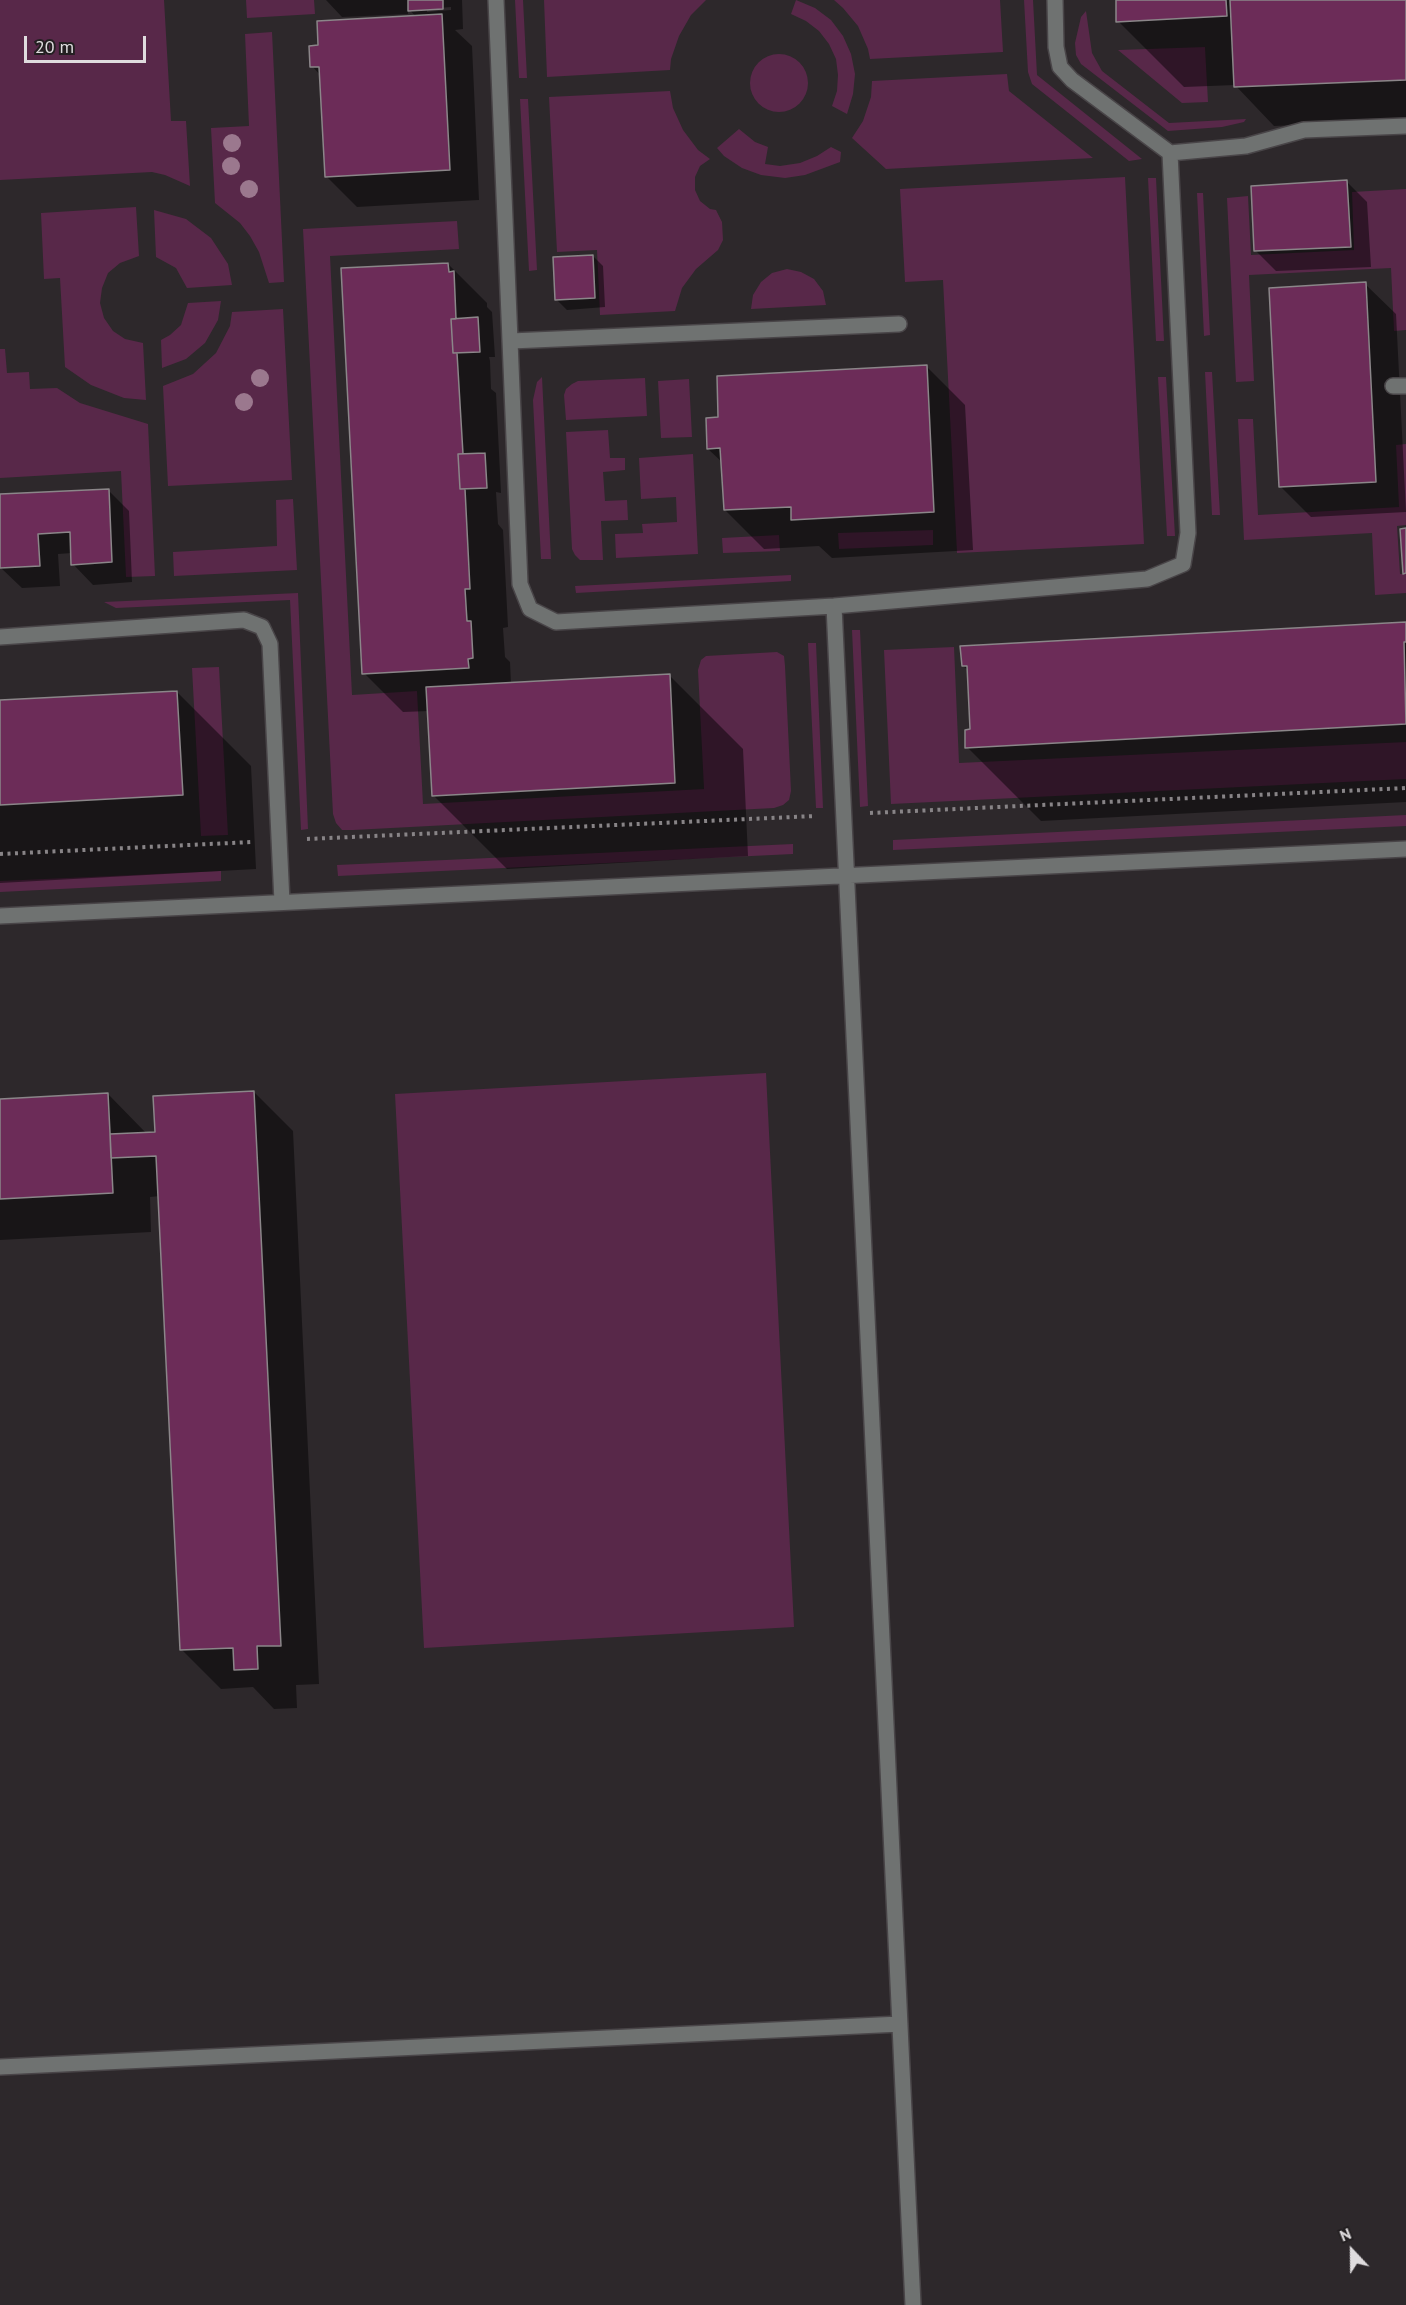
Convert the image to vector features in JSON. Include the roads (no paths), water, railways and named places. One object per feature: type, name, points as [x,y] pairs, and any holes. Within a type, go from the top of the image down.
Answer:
[{"type":"street","points":[[496,0],[512,341],[520,584],[530,609],[556,622],[834,606],[1147,579],[1183,564],[1188,533],[1170,153]]},
{"type":"street","points":[[1055,0],[1056,47],[1060,67],[1072,80],[1170,153],[1246,146],[1305,130],[1406,126]]},
{"type":"street","points":[[512,341],[899,324]]},
{"type":"street","points":[[834,606],[913,2305]]},
{"type":"street","points":[[0,637],[244,620],[262,627],[270,644],[282,902]]},
{"type":"street","points":[[0,916],[1406,849]]},
{"type":"street","points":[[0,2067],[900,2024]]}]
